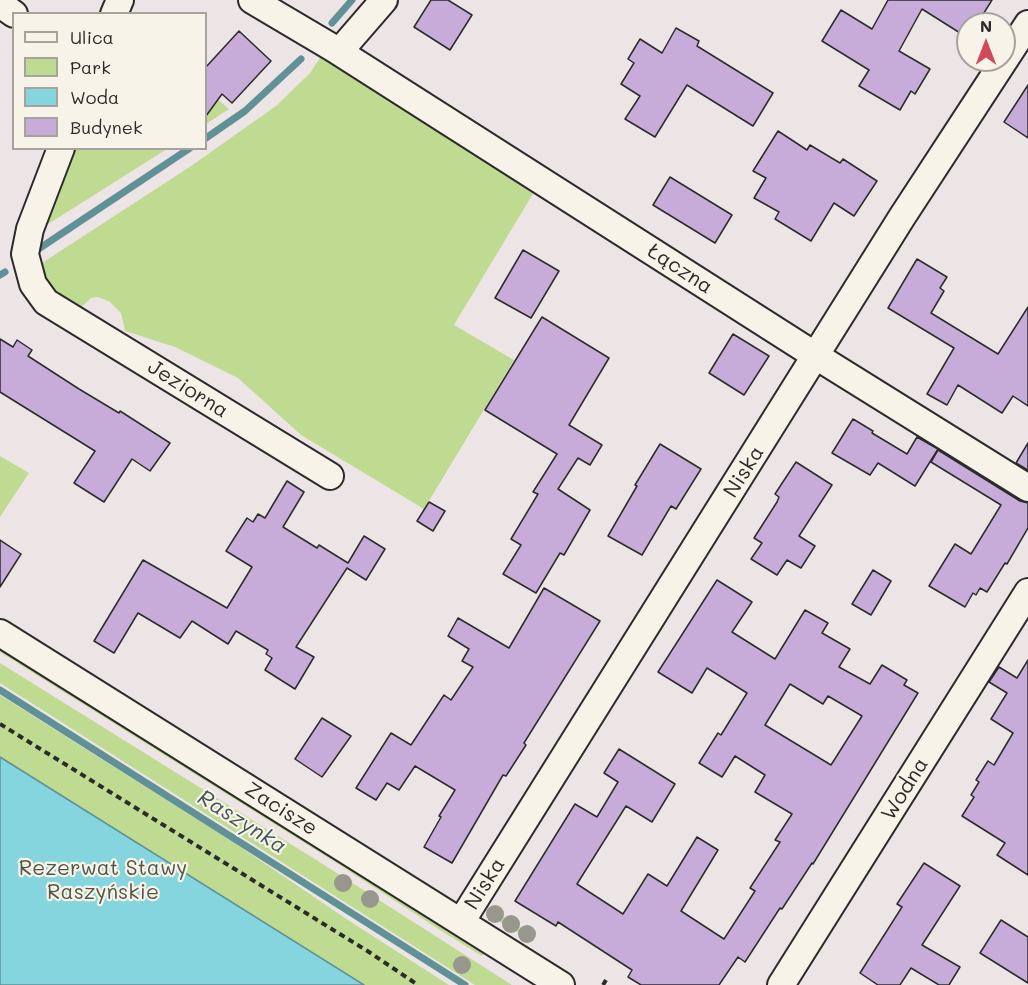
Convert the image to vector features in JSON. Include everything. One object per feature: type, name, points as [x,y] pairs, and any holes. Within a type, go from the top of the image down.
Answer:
[{"type":"street","name":"Łączna","points":[[252,0],[336,50],[816,356],[1028,488]]},
{"type":"street","points":[[336,50],[384,0]]},
{"type":"street","name":"Niska","points":[[461,922],[902,217],[1026,32]]},
{"type":"street","name":"Jeziorna","points":[[60,150],[30,229],[25,254],[33,284],[46,302],[330,476]]},
{"type":"street","name":"Wodna","points":[[781,985],[1028,592]]},
{"type":"street","name":"Zacisze","points":[[0,633],[561,985]]},
{"type":"path","points":[[0,724],[359,946],[418,985]]},
{"type":"green space","points":[[322,55],[534,192],[454,325],[514,360],[424,509],[301,435],[238,378],[175,347],[125,331],[121,313],[110,302],[98,297],[91,298],[80,308],[57,294],[46,281],[39,265],[191,166],[276,106],[310,73]]},
{"type":"green space","points":[[207,90],[229,109],[207,123]]},
{"type":"green space","points":[[73,150],[165,150],[45,226]]},
{"type":"green space","points":[[0,456],[29,473],[0,517]]},
{"type":"green space","points":[[0,646],[486,952],[482,956],[440,930],[0,652]]},
{"type":"green space","points":[[0,663],[512,985],[475,985],[0,683]]},
{"type":"green space","name":"Rezerwat Stawy Raszyńskie","points":[[0,695],[236,844],[449,985],[0,985]]},
{"type":"green space","points":[[491,909],[530,933],[527,938],[492,917]]},
{"type":"water","name":"Rezerwat Stawy Raszyńskie","points":[[0,757],[364,985],[0,985]]},
{"type":"building","points":[[431,0],[448,0],[472,15],[450,50],[414,27]]},
{"type":"building","points":[[888,0],[992,0],[984,12],[956,12],[956,30],[922,9],[899,51],[930,69],[915,94],[911,91],[900,110],[859,86],[869,70],[822,41],[841,10],[872,29]]},
{"type":"building","points":[[676,28],[699,41],[697,46],[773,93],[753,126],[687,85],[655,137],[625,119],[640,96],[621,84],[634,63],[628,59],[640,39],[662,53]]},
{"type":"building","points":[[239,31],[271,61],[232,103],[222,94],[207,115],[207,66]]},
{"type":"building","points":[[1028,85],[1028,138],[1004,122]]},
{"type":"building","points":[[778,131],[807,150],[810,145],[840,163],[843,159],[877,181],[854,216],[834,203],[811,241],[775,219],[779,212],[754,198],[766,178],[753,171]]},
{"type":"building","points":[[670,177],[732,215],[715,243],[653,205]]},
{"type":"building","points":[[523,250],[559,271],[531,318],[495,298]]},
{"type":"building","points":[[917,259],[947,277],[940,288],[944,291],[931,313],[998,354],[1028,307],[1028,406],[1013,396],[1002,413],[958,385],[947,405],[927,394],[954,348],[888,308]]},
{"type":"building","points":[[542,317],[609,358],[569,425],[602,445],[590,465],[578,458],[558,489],[590,510],[564,555],[560,553],[536,593],[503,574],[521,545],[511,539],[538,494],[533,492],[557,454],[485,410]]},
{"type":"building","points":[[733,334],[769,356],[744,395],[709,373]]},
{"type":"building","points":[[0,339],[13,347],[17,340],[32,350],[28,356],[170,443],[150,471],[132,459],[104,502],[74,483],[95,451],[0,392]]},
{"type":"building","points":[[853,419],[907,454],[917,437],[938,449],[915,486],[878,463],[870,475],[832,453]]},
{"type":"building","points":[[1028,443],[1028,470],[1016,463]]},
{"type":"building","points":[[660,444],[701,469],[676,509],[671,506],[642,555],[608,536]]},
{"type":"building","points":[[938,450],[1020,501],[1028,503],[1028,528],[1007,564],[1005,563],[987,592],[980,588],[976,595],[973,593],[965,607],[929,586],[955,544],[971,554],[1001,505],[931,462]]},
{"type":"building","points":[[796,462],[832,485],[799,536],[815,546],[801,568],[787,560],[777,575],[751,559],[762,543],[754,538],[777,502],[779,497],[775,494]]},
{"type":"building","points":[[287,481],[304,492],[283,527],[317,548],[319,545],[348,563],[364,536],[385,549],[366,580],[347,568],[296,647],[314,657],[295,689],[265,670],[272,658],[266,654],[268,650],[236,631],[228,644],[192,621],[180,638],[138,613],[114,653],[94,641],[143,560],[227,608],[252,567],[226,551],[247,518],[253,522],[258,514],[265,518]]},
{"type":"building","points":[[429,502],[445,511],[433,531],[417,521]]},
{"type":"building","points":[[0,540],[21,554],[0,587]]},
{"type":"building","points":[[873,570],[891,581],[871,615],[852,604]]},
{"type":"building","points":[[717,580],[752,602],[732,632],[775,659],[805,610],[828,623],[822,633],[850,649],[839,667],[870,684],[882,665],[907,680],[904,685],[918,693],[813,864],[782,909],[780,908],[745,962],[738,957],[719,985],[641,985],[628,977],[632,970],[558,922],[556,926],[515,901],[575,804],[597,817],[618,782],[604,773],[619,749],[675,784],[652,822],[626,806],[577,884],[623,914],[648,874],[667,886],[697,837],[718,850],[681,911],[724,939],[755,891],[750,888],[780,842],[775,840],[792,814],[755,792],[765,775],[735,756],[722,777],[699,763],[718,733],[721,735],[747,693],[707,668],[692,693],[658,672]],"holes":[[[790,684],[823,704],[828,696],[862,716],[831,765],[765,725]]]},
{"type":"building","points":[[544,588],[600,621],[524,743],[526,745],[506,776],[503,775],[452,863],[424,847],[455,790],[415,766],[399,790],[387,783],[376,800],[356,788],[391,733],[411,745],[444,695],[451,700],[473,667],[462,661],[469,649],[448,636],[458,618],[509,648]]},
{"type":"building","points":[[1028,660],[1028,875],[997,855],[1005,843],[962,816],[974,797],[971,795],[979,782],[976,780],[988,761],[994,765],[1013,733],[991,719],[1007,693],[989,682],[999,667],[1017,678]]},
{"type":"building","points":[[322,718],[351,736],[322,777],[295,759]]},
{"type":"building","points":[[924,863],[960,886],[922,945],[960,967],[949,985],[939,985],[911,968],[900,985],[878,985],[860,973],[902,907],[897,904]]},
{"type":"building","points":[[1001,920],[1028,937],[1028,983],[980,953]]},
{"type":"waterway","points":[[332,23],[352,0]]},
{"type":"waterway","points":[[207,137],[245,111],[301,59]]},
{"type":"waterway","points":[[40,248],[187,150]]},
{"type":"waterway","points":[[0,275],[5,272]]},
{"type":"waterway","name":"Raszynka","points":[[0,690],[465,985]]}]
